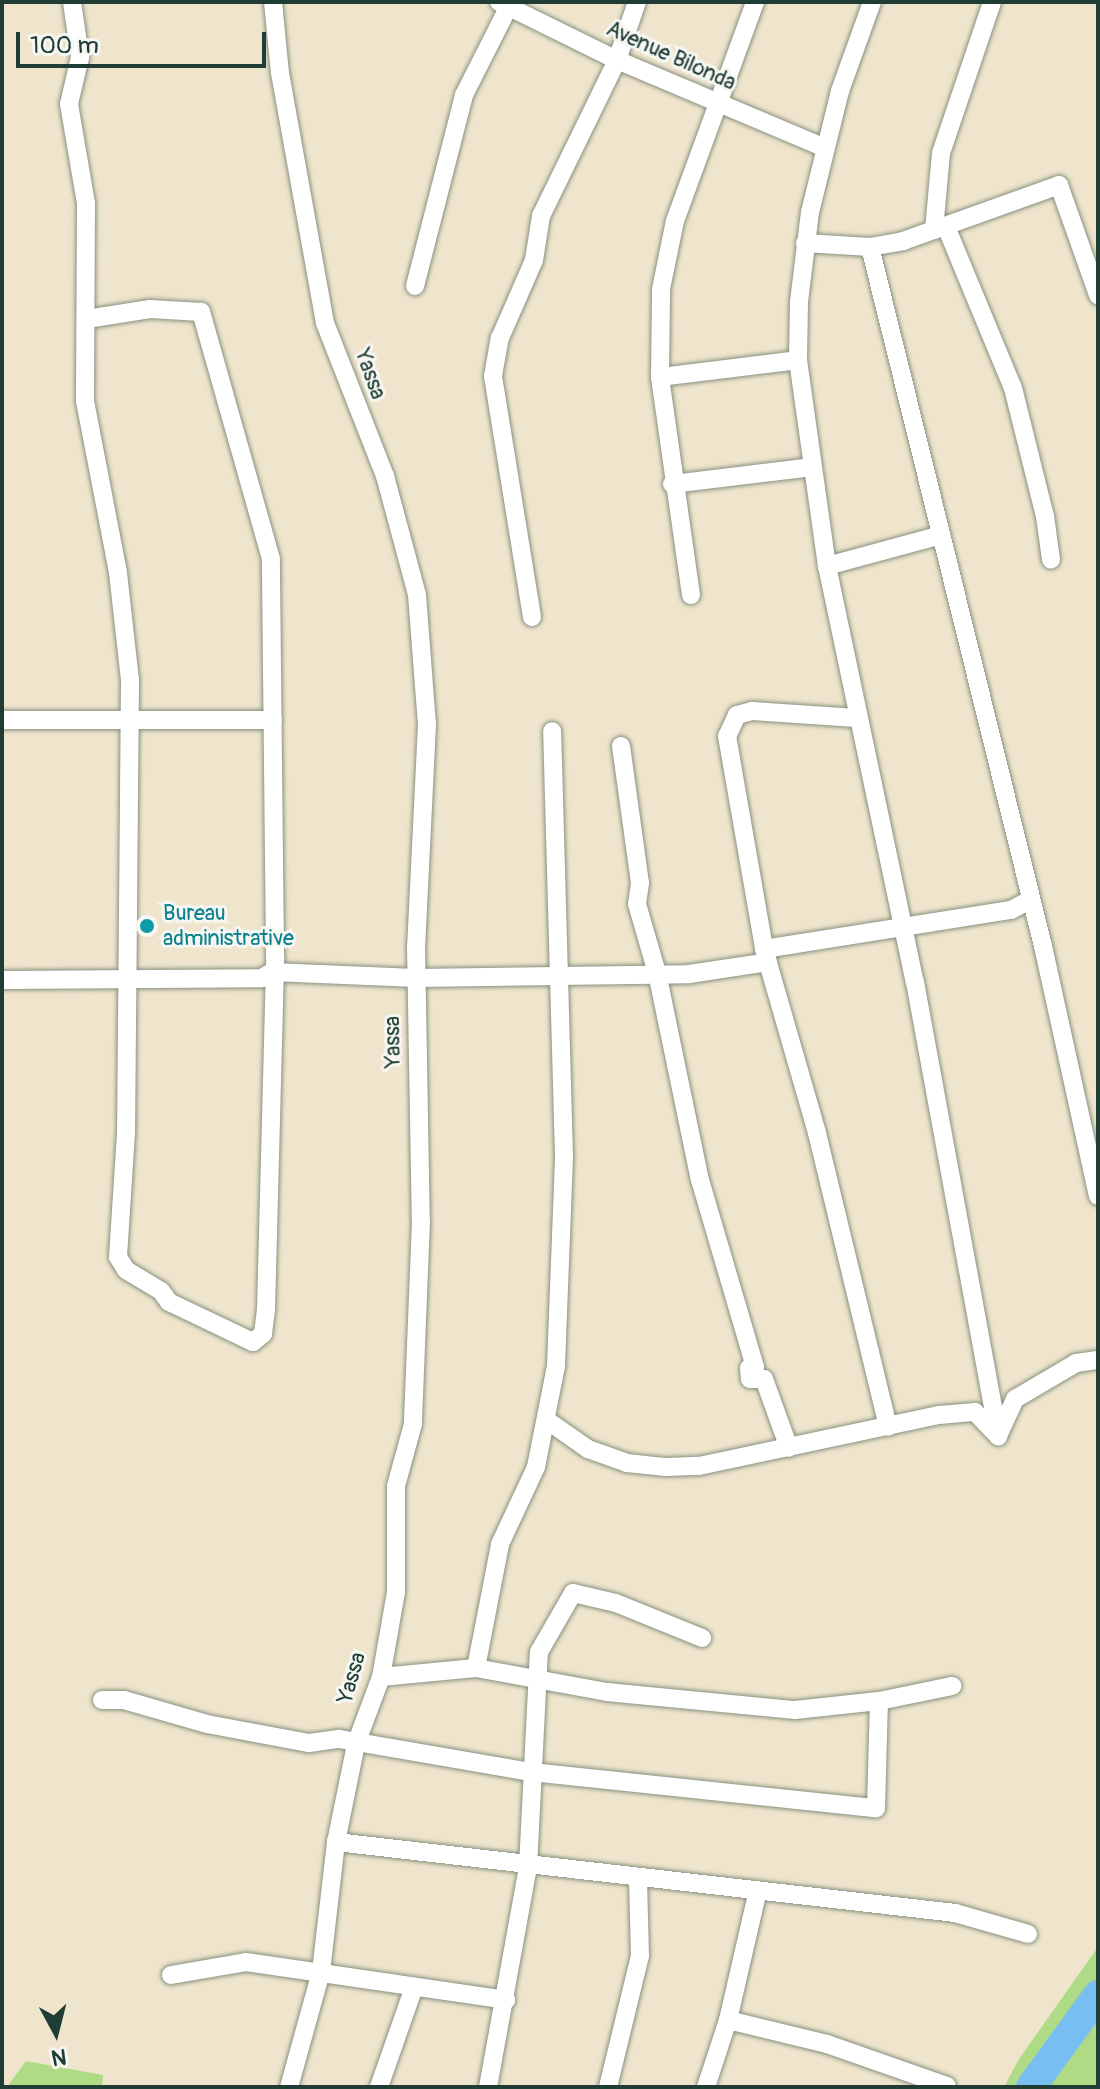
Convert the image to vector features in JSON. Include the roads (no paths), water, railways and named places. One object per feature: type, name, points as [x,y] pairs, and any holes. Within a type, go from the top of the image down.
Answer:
[{"type":"street","points":[[72,2],[80,57],[69,104],[86,203],[82,262],[87,319],[82,353],[85,401],[126,632],[129,719],[125,1177],[118,1257],[126,1270],[161,1291],[169,1302],[253,1342],[263,1334],[266,1310],[272,972],[271,559],[201,312],[150,309],[87,319]]},
{"type":"street","name":"Yassa","points":[[273,2],[280,73],[325,323],[390,488],[417,595],[427,724],[416,978],[419,1358],[413,1424],[396,1486],[396,1592],[381,1677],[356,1744],[336,1842],[321,1972],[289,2087]]},
{"type":"street","points":[[532,617],[493,376],[500,338],[534,260],[541,216],[617,60],[637,2]]},
{"type":"street","points":[[691,595],[672,484],[660,377],[658,327],[666,257],[717,103],[755,2]]},
{"type":"street","points":[[872,2],[825,148],[805,243],[798,360],[827,566],[856,718],[903,926],[998,1436]]},
{"type":"street","points":[[992,2],[941,153],[941,229],[1013,388],[1045,516],[1051,560]]},
{"type":"street","points":[[415,286],[460,108],[504,4]]},
{"type":"street","name":"Avenue Bilonda","points":[[504,4],[530,9],[617,60],[825,148]]},
{"type":"street","points":[[805,243],[870,247],[941,229],[1050,184],[1059,185],[1098,295]]},
{"type":"street","points":[[870,247],[1030,900],[1098,1196]]},
{"type":"street","points":[[660,377],[798,360]]},
{"type":"street","points":[[672,484],[812,467]]},
{"type":"street","points":[[827,566],[941,535]]},
{"type":"street","points":[[856,718],[752,711],[729,723],[727,736],[766,956],[817,1133],[888,1427]]},
{"type":"street","points":[[2,720],[273,720]]},
{"type":"street","points":[[476,1668],[500,1544],[536,1467],[548,1421],[556,1366],[564,1156],[552,731]]},
{"type":"street","points":[[621,746],[640,883],[637,904],[657,973],[700,1180],[755,1367],[749,1368],[750,1379],[764,1379],[789,1448]]},
{"type":"street","points":[[2,980],[262,978],[272,972],[416,978],[689,974],[903,926],[1011,910],[1030,900]]},
{"type":"street","points":[[998,1436],[1015,1399],[1076,1363],[1098,1360]]},
{"type":"street","points":[[548,1421],[588,1449],[627,1463],[666,1467],[789,1448],[975,1412],[998,1436]]},
{"type":"street","points":[[488,2087],[528,1867],[534,1679],[539,1652],[573,1593],[616,1603],[702,1638]]},
{"type":"street","points":[[381,1677],[476,1668],[607,1692],[795,1710],[879,1701],[952,1686]]},
{"type":"street","points":[[102,1700],[124,1700],[207,1724],[309,1743],[339,1739],[531,1772],[876,1808],[879,1701]]},
{"type":"street","points":[[336,1842],[528,1867],[955,1913],[1028,1934]]},
{"type":"street","points":[[608,2087],[640,1956],[638,1878]]},
{"type":"street","points":[[706,2087],[728,2020],[758,1890]]},
{"type":"street","points":[[171,1975],[246,1962],[506,2000]]},
{"type":"street","points":[[379,2087],[414,1987]]},
{"type":"street","points":[[728,2020],[827,2044],[947,2086]]},
{"type":"waterway","points":[[1031,2087],[1098,1995]]},
{"type":"place","name":"Bureau administrative","points":[[147,926]]}]
